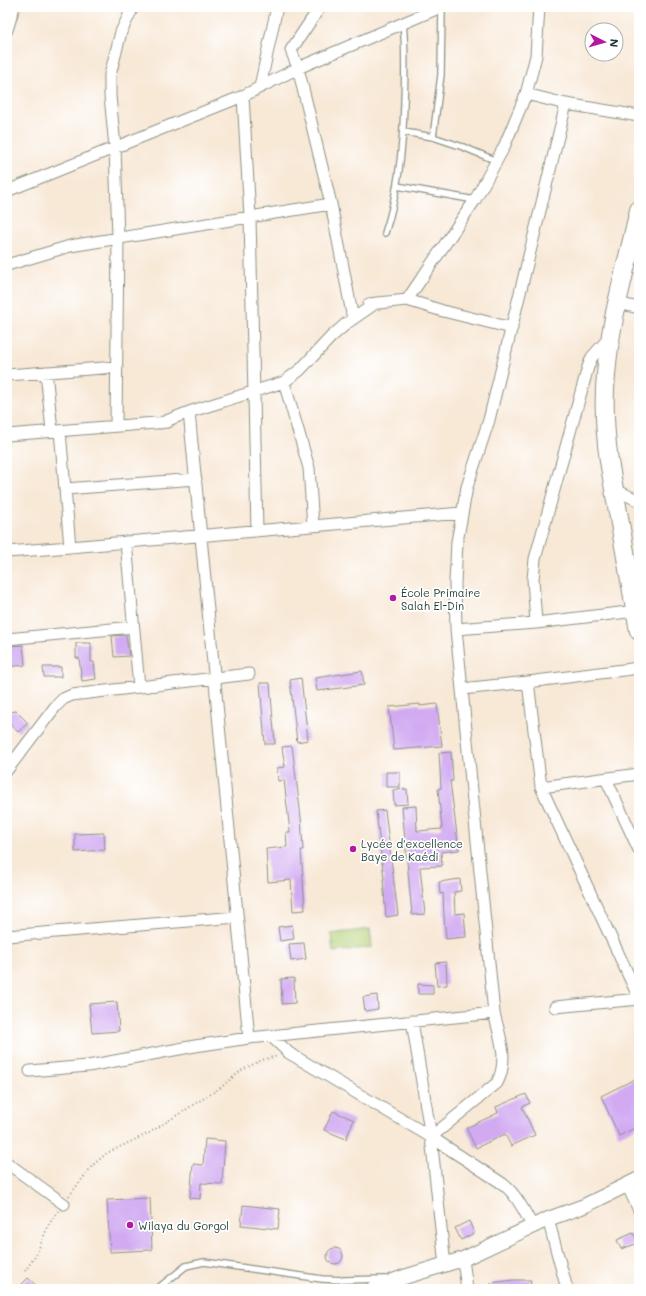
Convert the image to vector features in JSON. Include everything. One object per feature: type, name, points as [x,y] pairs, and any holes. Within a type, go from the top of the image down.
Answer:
[{"type":"main road","points":[[639,210],[617,303],[606,374],[605,393],[605,436],[639,631]]},
{"type":"street","points":[[7,30],[14,7]]},
{"type":"street","points":[[116,426],[118,238],[115,147],[110,96],[110,75],[121,32],[133,7]]},
{"type":"street","points":[[260,87],[277,7]]},
{"type":"street","points":[[320,7],[291,50],[298,68],[331,204],[353,319]]},
{"type":"street","points":[[7,191],[243,96],[298,68],[402,23],[429,9],[441,7]]},
{"type":"street","points":[[407,300],[475,200],[497,160],[526,94],[536,56],[539,7]]},
{"type":"street","points":[[526,94],[566,104],[639,116]]},
{"type":"street","points":[[243,96],[250,217],[257,531]]},
{"type":"street","points":[[431,1137],[497,1083],[502,1073],[503,1053],[494,1013],[456,630],[456,564],[461,514],[467,487],[490,420],[566,104]]},
{"type":"street","points":[[7,265],[70,246],[331,204]]},
{"type":"street","points":[[350,306],[407,300],[512,328]]},
{"type":"street","points":[[7,435],[161,423],[190,416],[253,391],[284,382],[300,370],[331,337],[376,303]]},
{"type":"street","points":[[617,303],[639,308]]},
{"type":"street","points":[[536,623],[533,579],[535,559],[588,367],[592,357],[612,334]]},
{"type":"street","points":[[7,375],[117,367]]},
{"type":"street","points":[[46,372],[65,489],[70,547]]},
{"type":"street","points":[[284,382],[309,468],[313,526]]},
{"type":"street","points":[[190,416],[249,1038]]},
{"type":"street","points":[[65,489],[196,479]]},
{"type":"street","points":[[614,489],[639,501]]},
{"type":"street","points":[[7,552],[461,514]]},
{"type":"street","points":[[126,542],[139,687]]},
{"type":"street","points":[[456,630],[536,623],[636,611]]},
{"type":"street","points":[[7,639],[134,627]]},
{"type":"street","points":[[462,689],[639,668]]},
{"type":"street","points":[[7,770],[55,707],[63,699],[72,695],[249,674]]},
{"type":"street","points":[[528,682],[541,786],[639,999],[555,1007]]},
{"type":"street","points":[[541,786],[639,774]]},
{"type":"street","points":[[606,779],[639,850]]},
{"type":"street","points":[[7,936],[237,917]]},
{"type":"street","points":[[30,1072],[88,1066],[195,1046],[249,1038],[494,1013]]},
{"type":"street","points":[[412,1021],[431,1137],[445,1265]]},
{"type":"street","points":[[271,1036],[289,1053],[431,1137],[511,1190],[533,1227]]},
{"type":"street","points":[[7,1163],[64,1204]]},
{"type":"street","points":[[372,1289],[401,1278],[463,1259],[548,1219],[584,1206],[633,1182],[639,1210]]},
{"type":"street","points":[[548,1219],[567,1289]]},
{"type":"street","points":[[463,1259],[467,1289]]},
{"type":"lane","points":[[433,137],[441,75],[441,7]]},
{"type":"lane","points":[[385,234],[397,186],[404,132],[406,44],[402,23]]},
{"type":"lane","points":[[404,132],[433,137],[497,160]]},
{"type":"lane","points":[[397,186],[475,200]]},
{"type":"lane","points":[[157,1289],[186,1266],[204,1262],[322,1279],[344,1280],[401,1278]]},
{"type":"path","points":[[25,1271],[36,1255],[52,1218],[93,1165],[107,1153],[148,1133],[220,1088],[242,1070],[262,1060],[289,1053]]},
{"type":"green space","points":[[370,929],[372,947],[333,952],[331,934]]},
{"type":"building","points":[[126,635],[129,656],[114,657],[112,636]]},
{"type":"building","points":[[76,643],[91,643],[91,662],[94,662],[96,679],[82,681],[79,658],[76,658]]},
{"type":"building","points":[[23,645],[25,665],[7,667],[7,646]]},
{"type":"building","points":[[43,667],[61,667],[61,677],[44,677]]},
{"type":"building","points":[[362,671],[364,685],[317,691],[315,678]]},
{"type":"building","points":[[301,678],[308,740],[297,742],[290,680]]},
{"type":"building","points":[[260,683],[270,683],[275,744],[265,744]]},
{"type":"building","points":[[420,704],[420,706],[437,704],[442,746],[394,750],[389,707]]},
{"type":"building","points":[[16,711],[28,723],[18,732],[10,724],[9,712]]},
{"type":"building","points":[[292,746],[301,817],[303,850],[301,850],[305,910],[293,911],[291,880],[268,882],[266,849],[287,847],[286,832],[290,832],[284,780],[278,781],[277,768],[285,767],[282,747]]},
{"type":"building","points":[[451,752],[453,781],[450,781],[459,850],[441,852],[442,866],[420,867],[425,914],[412,915],[402,807],[416,806],[417,831],[442,829],[438,789],[441,788],[439,753]]},
{"type":"building","points":[[386,772],[400,772],[400,787],[386,787]]},
{"type":"building","points":[[407,789],[408,804],[394,805],[393,790]]},
{"type":"building","points":[[385,810],[398,915],[386,917],[384,879],[376,811]]},
{"type":"building","points":[[104,833],[105,850],[75,852],[75,834]]},
{"type":"building","points":[[460,879],[461,891],[454,892],[455,914],[464,913],[466,937],[446,939],[443,893],[440,894],[439,882]]},
{"type":"building","points":[[292,925],[294,939],[280,941],[278,927]]},
{"type":"building","points":[[304,943],[306,959],[291,961],[289,944]]},
{"type":"building","points":[[446,962],[447,985],[437,986],[435,963]]},
{"type":"building","points":[[294,978],[295,1003],[282,1004],[281,979]]},
{"type":"building","points":[[418,984],[433,985],[433,994],[418,994]]},
{"type":"building","points":[[377,995],[378,1009],[365,1011],[363,997]]},
{"type":"building","points":[[117,1002],[119,1031],[92,1033],[89,1004]]},
{"type":"building","points":[[639,1077],[639,1126],[619,1136],[601,1096]]},
{"type":"building","points":[[526,1094],[530,1103],[522,1107],[535,1135],[511,1146],[505,1134],[476,1148],[466,1128],[498,1113],[496,1107]]},
{"type":"building","points":[[333,1111],[354,1120],[346,1139],[324,1130]]},
{"type":"building","points":[[205,1139],[225,1141],[222,1184],[201,1183],[200,1199],[190,1198],[193,1164],[203,1165]]},
{"type":"building","name":"Wilaya du Gorgol","points":[[150,1198],[152,1250],[110,1252],[107,1200]]},
{"type":"building","points":[[243,1205],[280,1209],[278,1229],[241,1225]]},
{"type":"building","points":[[469,1221],[474,1233],[461,1240],[455,1228]]},
{"type":"building","points":[[633,1233],[639,1243],[621,1249],[617,1240]]},
{"type":"building","points":[[332,1248],[338,1248],[343,1253],[341,1262],[338,1264],[332,1264],[327,1259],[327,1253]]},
{"type":"building","points":[[28,1278],[40,1289],[17,1289]]},
{"type":"building","points":[[513,1280],[531,1280],[530,1289],[491,1289],[491,1283]]},
{"type":"place","name":"École Primaire Salah El-Din","points":[[393,598]]},
{"type":"place","name":"Lycée d'excellence Baye de Kaédi","points":[[353,849]]},
{"type":"place","name":"Wilaya du Gorgol","points":[[130,1225]]}]
